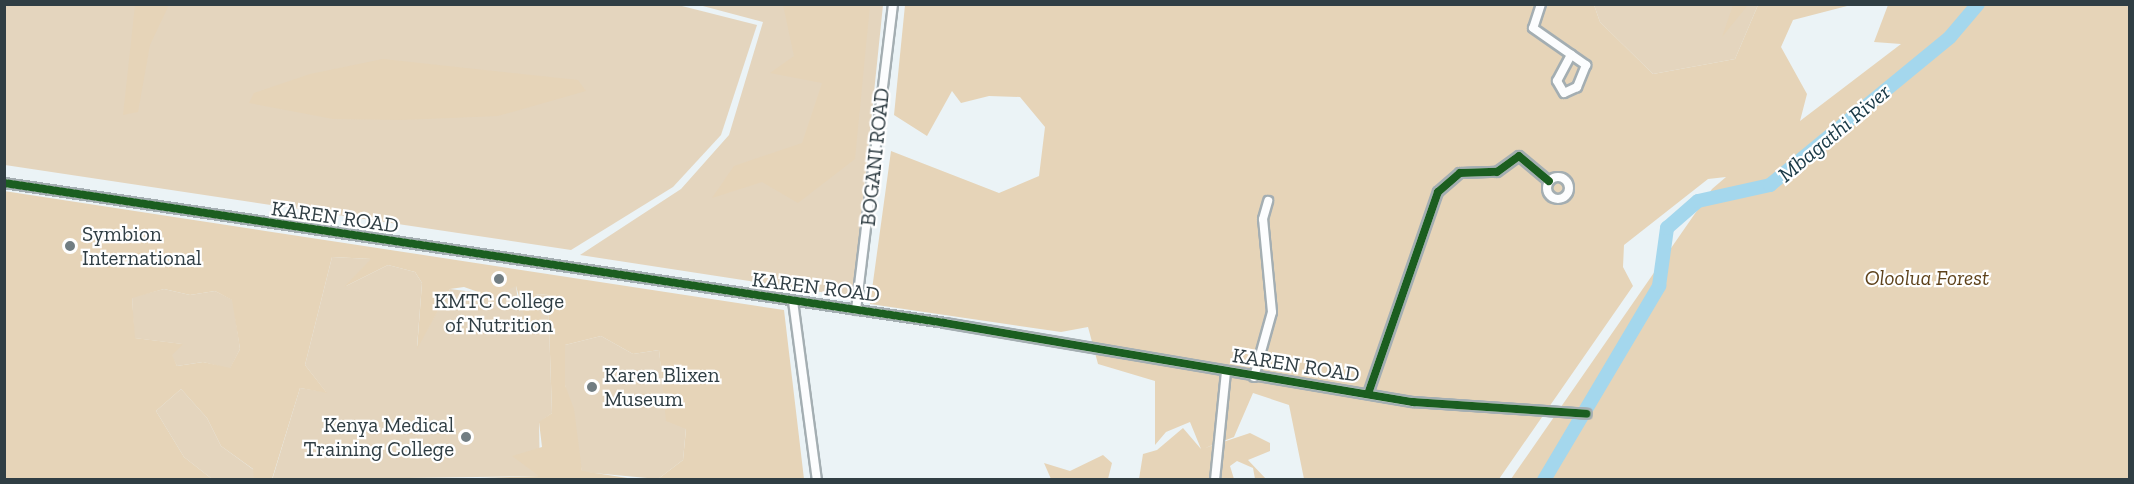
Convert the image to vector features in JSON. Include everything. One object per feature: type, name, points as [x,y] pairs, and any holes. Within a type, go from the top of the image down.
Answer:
[{"type":"street","name":"BOGANI ROAD","points":[[856,310],[893,4]]},
{"type":"street","points":[[1540,4],[1533,28],[1571,55]]},
{"type":"street","points":[[1368,394],[1438,192],[1461,173],[1497,172],[1518,156],[1549,181]]},
{"type":"street","name":"KAREN ROAD","points":[[4,183],[856,310],[1368,394],[1583,414]]},
{"type":"street","points":[[1254,377],[1272,312],[1263,219],[1268,201]]},
{"type":"street","points":[[793,301],[817,480]]},
{"type":"street","points":[[1215,480],[1226,372]]},
{"type":"shaded area","points":[[674,4],[757,25],[721,135],[673,187],[571,250],[5,165],[4,5]]},
{"type":"shaded area","points":[[699,5],[883,5],[853,297],[580,255],[681,189],[729,135],[763,22]]},
{"type":"shaded area","points":[[1594,5],[1758,5],[1735,59],[1653,74],[1600,22]]},
{"type":"shaded area","points":[[332,257],[372,259],[346,286],[388,265],[415,272],[422,283],[417,347],[450,289],[481,293],[516,285],[519,311],[535,294],[548,295],[552,413],[539,423],[540,476],[272,480],[300,388],[326,392],[305,365]]},
{"type":"shaded area","points":[[164,289],[190,295],[215,291],[233,300],[240,349],[230,369],[203,362],[177,366],[171,355],[182,344],[134,338],[132,297]]},
{"type":"shaded area","points":[[601,336],[633,354],[659,350],[665,404],[686,428],[683,460],[658,479],[582,472],[565,385],[565,345]]},
{"type":"shaded area","points":[[181,389],[207,418],[221,446],[254,470],[254,479],[212,479],[184,457],[156,411]]},
{"type":"green space","points":[[135,5],[169,5],[150,45],[138,112],[123,115]]},
{"type":"green space","points":[[783,5],[870,5],[855,159],[798,203],[762,182],[712,198],[734,166],[802,143],[822,83],[770,73],[794,56]]},
{"type":"green space","name":"Oloolua Forest","points":[[905,5],[1594,5],[1600,22],[1653,74],[1735,59],[1758,5],[1851,5],[1793,20],[1781,47],[1807,94],[1800,121],[1901,44],[1874,42],[1888,5],[2129,5],[2129,479],[1511,479],[1712,189],[1726,177],[1708,179],[1624,245],[1623,267],[1633,286],[1499,479],[1304,479],[1289,405],[1253,393],[1234,437],[1205,448],[1250,433],[1270,443],[1270,451],[1248,460],[1266,479],[1255,479],[1253,468],[1237,461],[1230,466],[1234,479],[1139,479],[1143,454],[1157,450],[1183,428],[1201,449],[1190,422],[1166,432],[1155,445],[1155,381],[1098,364],[1088,327],[1061,332],[870,304],[891,151],[999,193],[1039,176],[1045,127],[1020,97],[989,96],[961,103],[952,91],[927,136],[894,115]]},
{"type":"green space","points":[[1733,5],[1748,5],[1722,37]]},
{"type":"green space","points":[[383,59],[578,80],[586,91],[498,116],[401,120],[333,119],[249,103],[254,93],[310,74]]},
{"type":"green space","points":[[4,191],[784,310],[804,479],[658,479],[683,460],[686,429],[666,421],[659,350],[633,354],[601,336],[565,345],[565,385],[574,409],[582,471],[634,479],[480,478],[539,476],[512,456],[542,447],[539,422],[552,413],[548,295],[535,294],[544,330],[529,332],[516,286],[485,301],[481,293],[464,287],[450,289],[417,349],[422,283],[415,272],[388,265],[344,287],[371,259],[332,257],[305,365],[327,393],[300,388],[272,479],[254,479],[253,469],[221,446],[207,418],[181,389],[156,411],[184,457],[212,479],[5,479]],"holes":[[[164,289],[190,295],[215,291],[232,300],[240,349],[230,368],[203,362],[177,366],[172,355],[183,344],[135,338],[132,298]]]},
{"type":"green space","points":[[1103,455],[1112,463],[1108,479],[1051,479],[1044,463],[1070,471]]},
{"type":"waterway","name":"Mbagathi River","points":[[1544,480],[1659,286],[1667,228],[1698,201],[1770,185],[1950,37],[1978,4]]},
{"type":"cycle path","points":[[1368,394],[1438,192],[1460,173],[1497,172],[1519,156],[1549,181]]},
{"type":"cycle path","points":[[4,183],[945,323],[1413,402],[1587,414]]},
{"type":"place","name":"Symbion International","points":[[70,246]]},
{"type":"place","name":"KMTC College of Nutrition","points":[[499,279]]},
{"type":"place","name":"Karen Blixen Museum","points":[[592,387]]},
{"type":"place","name":"Kenya Medical Training College","points":[[466,437]]}]
